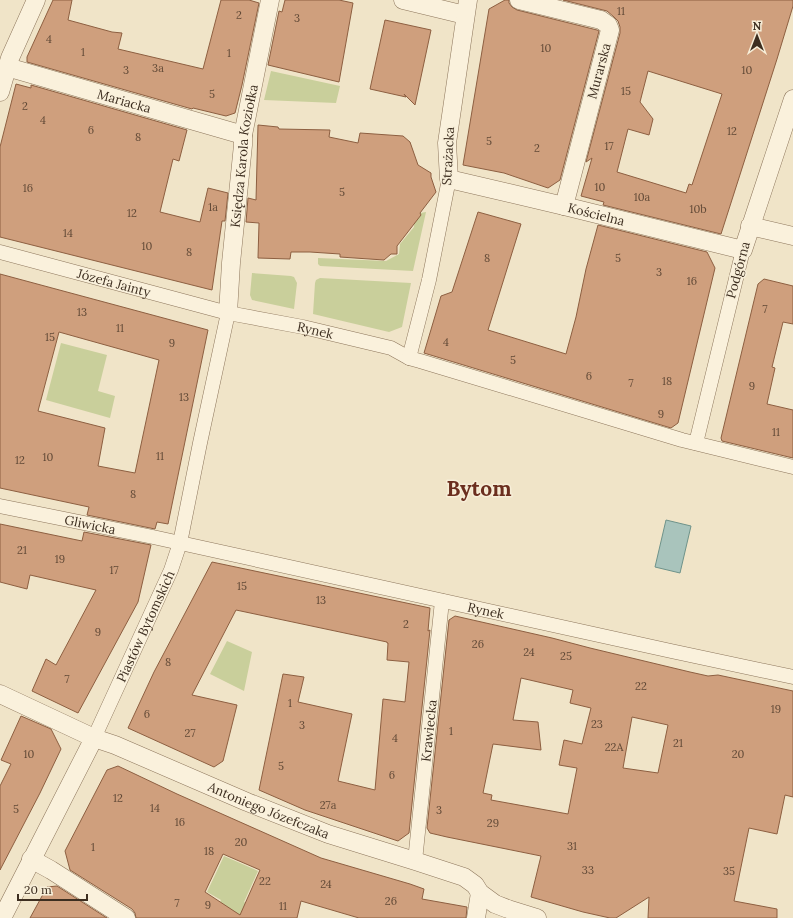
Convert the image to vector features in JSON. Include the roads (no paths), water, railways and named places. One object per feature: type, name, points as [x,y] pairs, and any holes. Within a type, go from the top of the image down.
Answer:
[{"type":"street","points":[[0,92],[10,58],[36,0]]},
{"type":"street","name":"Księdza Karola Koziołka","points":[[228,313],[231,263],[243,145],[242,135],[270,0]]},
{"type":"street","points":[[403,0],[466,7]]},
{"type":"street","name":"Murarska","points":[[519,0],[601,20],[608,25],[610,30],[564,206]]},
{"type":"street","name":"Strażacka","points":[[409,358],[429,280],[449,179],[447,143],[466,7]]},
{"type":"street","name":"Mariacka","points":[[7,67],[242,135]]},
{"type":"street","name":"Podgórna","points":[[696,443],[743,250],[793,99]]},
{"type":"street","name":"Kościelna","points":[[449,179],[743,250]]},
{"type":"street","points":[[750,226],[793,236]]},
{"type":"street","name":"Józefa Jainty","points":[[0,252],[228,313]]},
{"type":"street","name":"Rynek","points":[[228,313],[303,327],[391,348],[409,358],[696,443],[793,467]]},
{"type":"street","name":"Piastów Bytomskich","points":[[2,918],[94,738],[171,570],[180,544],[228,313]]},
{"type":"street","name":"Gliwicka","points":[[0,506],[153,537],[180,544]]},
{"type":"street","name":"Rynek","points":[[180,544],[793,677]]},
{"type":"street","name":"Krawiecka","points":[[415,861],[442,601]]},
{"type":"street","name":"Antoniego Józefczaka","points":[[0,694],[94,738],[115,745],[247,802],[328,834],[464,877],[475,885],[480,893],[495,904],[537,918]]},
{"type":"street","points":[[31,859],[51,870],[126,918]]},
{"type":"street","points":[[476,918],[480,893]]},
{"type":"water","points":[[666,520],[691,526],[680,573],[655,567]]},
{"type":"district","name":"Bytom","points":[[479,488]]}]
